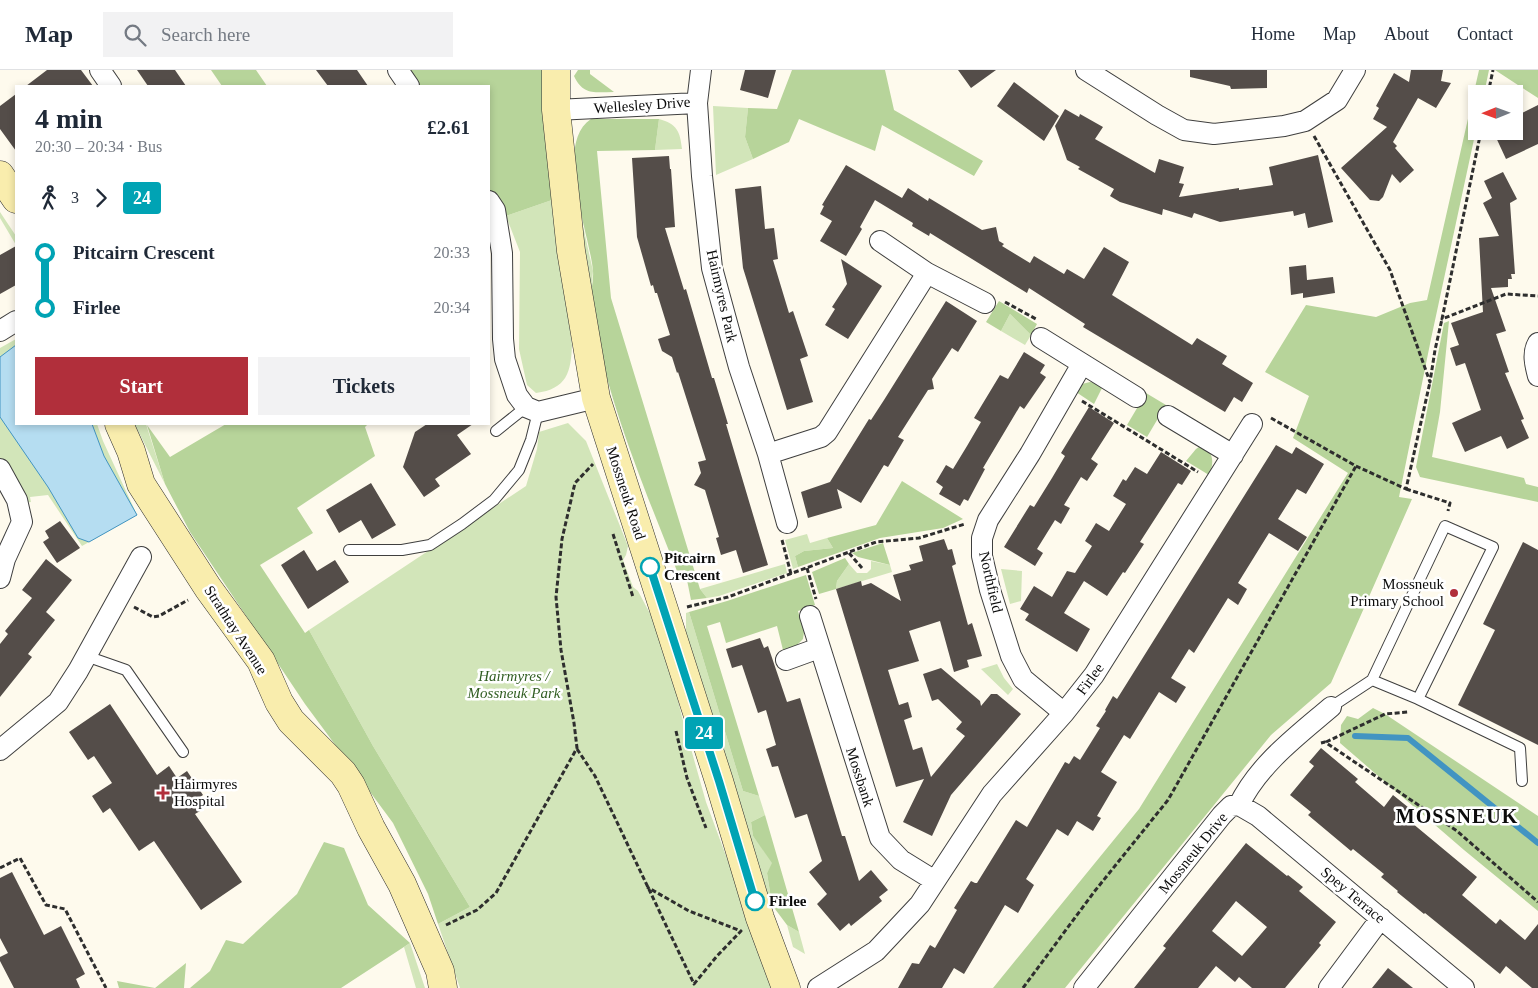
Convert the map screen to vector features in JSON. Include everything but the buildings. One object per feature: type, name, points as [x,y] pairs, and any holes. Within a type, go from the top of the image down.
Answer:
[{"type":"street","points":[[100,70],[110,85]]},
{"type":"street","points":[[398,70],[408,85]]},
{"type":"street","name":"Mossneuk Road","points":[[556,70],[556,110],[571,251],[596,398],[719,781],[760,918],[786,988]]},
{"type":"street","name":"Wellesley Drive","points":[[556,110],[697,103],[701,70]]},
{"type":"street","points":[[1086,70],[1184,130],[1214,134],[1284,126],[1305,121],[1336,100],[1356,70]]},
{"type":"street","name":"Hairmyres Park","points":[[697,103],[702,176],[712,268],[739,367],[768,454],[787,523]]},
{"type":"street","points":[[490,202],[495,210],[502,253],[505,359],[517,395],[532,409],[596,398]]},
{"type":"street","points":[[880,241],[928,273],[985,303]]},
{"type":"street","points":[[768,454],[821,437],[827,432],[928,273]]},
{"type":"street","points":[[0,331],[15,322]]},
{"type":"street","points":[[1041,338],[1136,397]]},
{"type":"street","points":[[1538,342],[1534,363],[1538,376]]},
{"type":"street","name":"Northfield","points":[[1064,713],[1023,679],[1011,656],[982,556],[982,538],[988,520],[1082,364]]},
{"type":"street","points":[[1168,416],[1232,455]]},
{"type":"street","name":"Firlee","points":[[818,988],[876,951],[920,904],[992,794],[1064,713],[1094,675],[1252,424]]},
{"type":"street","name":"Strathtay Avenue","points":[[119,425],[131,451],[141,484],[208,588],[261,661],[279,702],[292,720],[343,773],[351,785],[371,828],[402,884],[440,971],[443,988]]},
{"type":"street","points":[[0,470],[17,500],[22,522],[5,559],[0,578]]},
{"type":"street","points":[[0,750],[58,702],[141,558]]},
{"type":"street","name":"Mossbank","points":[[810,616],[880,838],[901,860],[935,881]]},
{"type":"street","points":[[786,660],[819,648]]},
{"type":"street","name":"Mossneuk Drive","points":[[1084,988],[1222,815],[1231,806],[1239,805],[1247,789],[1284,746],[1330,707]]},
{"type":"street","name":"Spey Terrace","points":[[1239,805],[1258,816],[1464,988]]},
{"type":"street","points":[[1328,988],[1381,918]]},
{"type":"lane","points":[[496,431],[532,409]]},
{"type":"lane","points":[[348,550],[402,550],[430,545],[494,500],[519,470],[531,440],[532,409]]},
{"type":"lane","points":[[1330,707],[1372,680],[1445,526],[1493,548],[1418,699]]},
{"type":"lane","points":[[86,656],[126,670],[184,752]]},
{"type":"lane","points":[[1372,680],[1418,699],[1520,748],[1522,782]]},
{"type":"path","points":[[1490,85],[1493,70]]},
{"type":"path","points":[[1305,121],[1390,270],[1430,382]]},
{"type":"path","points":[[1406,488],[1430,382],[1434,350],[1478,140]]},
{"type":"path","points":[[1442,319],[1506,294],[1538,296]]},
{"type":"path","points":[[985,303],[1000,298],[1040,322],[1041,338]]},
{"type":"path","points":[[1066,392],[1216,482]]},
{"type":"path","points":[[1252,424],[1262,413],[1356,466],[1406,488],[1450,504],[1445,526]]},
{"type":"path","points":[[599,458],[575,483],[562,539],[556,598],[561,650],[577,748],[595,776],[647,887],[694,986],[717,956],[741,932],[689,911],[647,887]]},
{"type":"path","points":[[1023,988],[1094,892],[1168,800],[1356,466]]},
{"type":"path","points":[[665,612],[728,597],[876,542],[919,538],[962,525],[988,520]]},
{"type":"path","points":[[787,523],[782,538],[791,574]]},
{"type":"path","points":[[849,553],[862,568]]},
{"type":"path","points":[[807,568],[818,604],[810,616]]},
{"type":"path","points":[[118,599],[153,617],[159,616],[208,588]]},
{"type":"path","points":[[1317,744],[1385,714],[1436,708]]},
{"type":"path","points":[[1325,742],[1456,831],[1538,902]]},
{"type":"path","points":[[425,935],[477,910],[496,893],[577,748]]},
{"type":"path","points":[[0,868],[20,858],[46,905],[66,909],[106,988]]},
{"type":"green space","points":[[211,70],[256,70],[266,85],[221,85]]},
{"type":"green space","points":[[408,70],[544,70],[543,94],[552,200],[506,216],[490,191],[490,85],[419,85]]},
{"type":"green space","points":[[578,70],[590,70],[590,74],[614,92],[591,92],[586,90],[574,76]]},
{"type":"green space","points":[[792,70],[885,70],[894,110],[983,161],[974,176],[882,125],[875,151],[799,119],[789,142],[753,159],[745,137],[748,108],[777,109]]},
{"type":"green space","points":[[1479,70],[1489,70],[1486,85],[1476,85]]},
{"type":"green space","points":[[1495,70],[1538,70],[1538,98],[1523,88],[1523,85],[1518,85]]},
{"type":"green space","points":[[713,106],[748,108],[745,137],[753,159],[716,175]]},
{"type":"green space","points":[[591,119],[659,119],[655,150],[597,151],[611,298],[700,589],[707,598],[691,600],[685,570],[677,571],[627,442],[606,376],[591,308],[593,271],[574,168],[575,148],[580,131]]},
{"type":"green space","points":[[659,119],[674,126],[679,133],[682,149],[655,150]]},
{"type":"green space","points":[[1468,119],[1468,140],[1474,140],[1399,497],[1412,499],[1331,683],[1271,735],[1065,988],[993,988],[1139,809],[1348,473],[1293,438],[1309,396],[1265,372],[1306,305],[1376,317],[1410,303],[1427,300]]},
{"type":"green space","points":[[552,200],[572,345],[570,363],[565,378],[555,388],[536,393],[527,385],[519,349],[520,252],[506,216]]},
{"type":"green space","points":[[0,212],[15,234],[15,243],[0,218]]},
{"type":"green space","points":[[581,217],[593,271],[590,306]]},
{"type":"green space","points":[[999,301],[1037,324],[1031,335],[1010,314],[1001,331],[986,322]]},
{"type":"green space","points":[[1010,314],[1031,335],[1025,345],[1001,331]]},
{"type":"green space","points":[[1449,321],[1440,412],[1432,457],[1524,478],[1526,484],[1538,487],[1538,502],[1420,477],[1416,467],[1444,323]]},
{"type":"green space","points":[[15,340],[15,425],[97,425],[137,515],[82,546],[48,495],[30,497],[31,502],[24,503],[0,460],[0,348]]},
{"type":"green space","points":[[1097,383],[1102,388],[1094,404],[1076,392],[1082,384]]},
{"type":"green space","points":[[1146,393],[1166,405],[1147,437],[1127,425]]},
{"type":"green space","name":"Hairmyres / Mossneuk Park","points":[[568,423],[586,441],[628,546],[623,560],[633,587],[638,591],[663,638],[682,717],[706,802],[775,988],[460,988],[438,924],[470,907],[373,746],[309,630],[526,486],[537,449],[539,432]]},
{"type":"green space","points":[[135,425],[146,425],[165,484]]},
{"type":"green space","points":[[147,425],[170,457],[224,425],[367,425],[365,427],[375,456],[297,508],[313,533],[260,565],[305,633],[309,630],[373,746],[470,907],[438,924],[428,894],[393,823],[305,704],[190,532],[165,484]]},
{"type":"green space","points":[[1199,447],[1204,448],[1211,454],[1212,466],[1209,475],[1186,461]]},
{"type":"green space","points":[[902,481],[963,519],[943,528],[880,538],[798,567],[795,556],[804,551],[833,548],[827,538],[876,525]]},
{"type":"green space","points":[[807,534],[810,543],[827,538],[833,548],[804,551],[795,556],[798,567],[793,569],[785,540]]},
{"type":"green space","points":[[883,543],[890,565],[858,557],[852,553]]},
{"type":"green space","points":[[845,558],[849,564],[837,581],[836,589],[819,594],[812,572]]},
{"type":"green space","points":[[871,561],[890,565],[892,572],[836,589],[837,581],[849,564],[857,573],[867,573],[871,569]]},
{"type":"green space","points":[[785,564],[787,573],[719,596],[707,598],[700,589]]},
{"type":"green space","points":[[1001,569],[1022,571],[1021,601],[1010,604]]},
{"type":"green space","points":[[806,575],[815,605],[798,611],[804,632],[803,639],[796,646],[783,650],[777,626],[726,643],[720,622],[707,626],[759,796],[743,791],[689,612]]},
{"type":"green space","points":[[689,612],[743,791],[759,796],[765,815],[751,822],[753,836],[773,863],[767,873],[772,905],[763,894],[686,639],[686,613]]},
{"type":"green space","points":[[997,664],[1004,678],[1013,689],[1008,695],[981,669]]},
{"type":"green space","points":[[1373,708],[1385,714],[1538,816],[1538,911],[1340,743],[1341,725],[1347,716],[1358,719]]},
{"type":"green space","points":[[765,815],[799,932],[787,925],[772,905],[767,873],[772,863],[753,836],[751,822]]},
{"type":"green space","points":[[324,842],[344,848],[368,905],[410,943],[341,988],[190,988],[210,971],[226,940],[243,944],[297,894]]},
{"type":"green space","points":[[787,925],[799,932],[805,954],[793,947]]},
{"type":"green space","points":[[410,943],[425,988],[416,988],[404,947]]},
{"type":"green space","points":[[186,963],[184,988],[155,988]]},
{"type":"green space","points":[[117,981],[155,988],[119,988]]},
{"type":"water","points":[[15,346],[15,425],[92,425],[104,456],[137,515],[89,542],[78,538],[48,487],[0,417],[0,357]]},
{"type":"waterway","points":[[1355,736],[1408,738],[1538,843]]},
{"type":"bus line","name":"24","points":[[650,567],[719,781],[755,901]]},
{"type":"place","name":"Pitcairn Crescent","points":[[650,567]]},
{"type":"place","name":"Mossneuk Primary School","points":[[1454,593]]},
{"type":"place","name":"Hairmyres Hospital","points":[[163,793]]},
{"type":"place","name":"Firlee","points":[[755,901]]},
{"type":"district","name":"MOSSNEUK","points":[[1457,816]]}]
